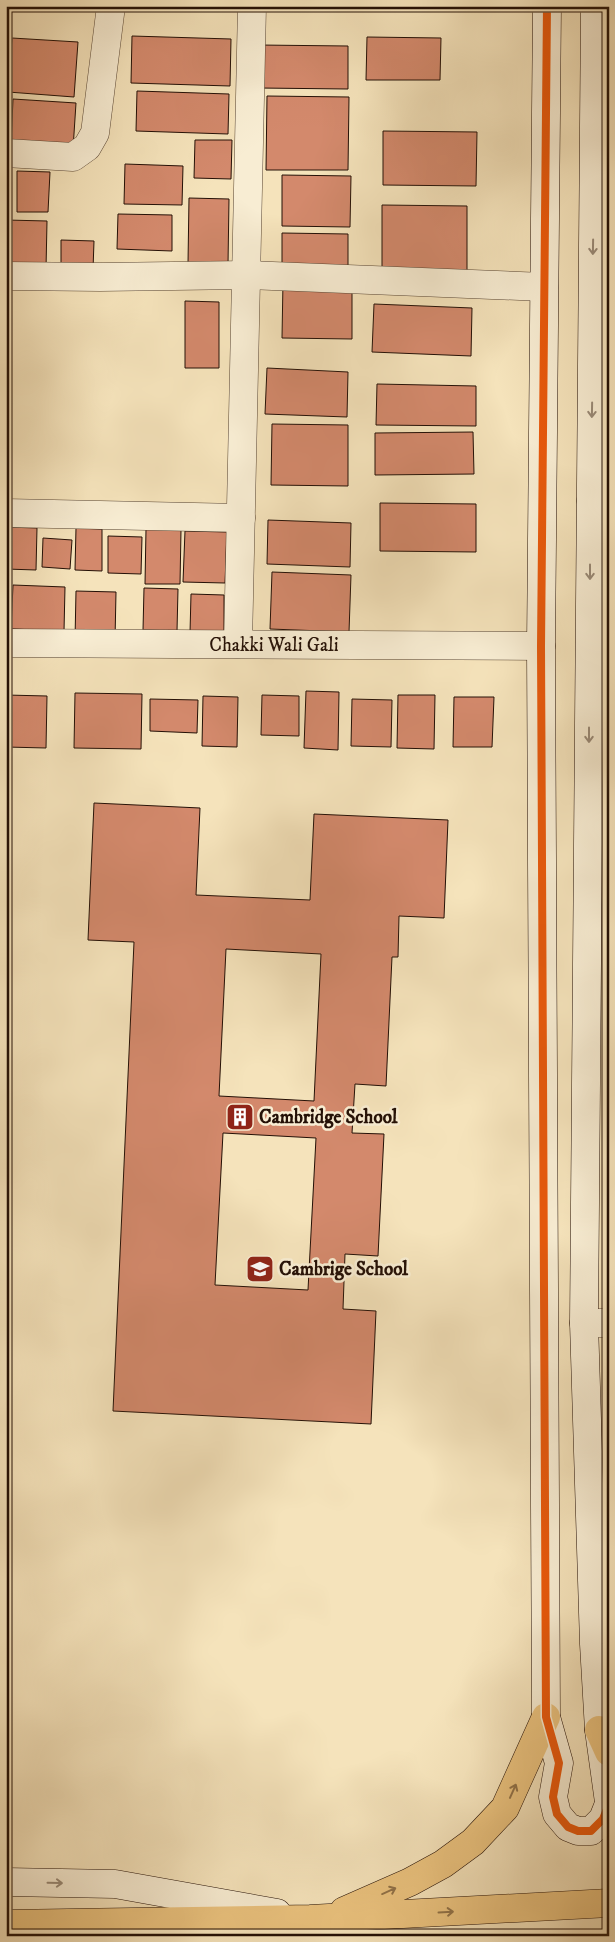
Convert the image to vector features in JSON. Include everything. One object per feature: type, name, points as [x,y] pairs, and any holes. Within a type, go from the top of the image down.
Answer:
[{"type":"main road","points":[[319,1918],[410,1882],[443,1864],[473,1842],[505,1808],[546,1717]]},
{"type":"main road","points":[[6,1924],[319,1918],[609,1903]]},
{"type":"street","points":[[6,154],[73,157],[87,147],[94,133],[111,6]]},
{"type":"street","points":[[238,644],[252,6]]},
{"type":"street","points":[[547,6],[541,646],[546,1717],[559,1763],[553,1797],[556,1814],[568,1827],[578,1831],[591,1831],[603,1819],[609,1803],[604,1741],[596,1323],[601,207],[595,6]]},
{"type":"street","points":[[6,276],[246,276],[544,287]]},
{"type":"street","points":[[6,513],[241,518]]},
{"type":"street","name":"Chakki Wali Gali","points":[[6,643],[541,646]]},
{"type":"street","points":[[6,1882],[115,1884],[319,1918]]},
{"type":"building","points":[[132,36],[231,39],[230,86],[131,83]]},
{"type":"building","points":[[367,37],[441,38],[440,80],[366,80]]},
{"type":"building","points":[[12,38],[78,42],[74,97],[8,92]]},
{"type":"building","points":[[259,45],[348,46],[348,89],[259,88]]},
{"type":"building","points":[[137,91],[229,94],[228,134],[136,131]]},
{"type":"building","points":[[267,96],[349,97],[348,170],[266,170]]},
{"type":"building","points":[[13,99],[76,103],[73,149],[11,144]]},
{"type":"building","points":[[383,131],[477,132],[476,186],[383,185]]},
{"type":"building","points":[[195,140],[232,140],[231,179],[194,178]]},
{"type":"building","points":[[125,164],[183,166],[182,205],[124,204]]},
{"type":"building","points":[[6,169],[11,170],[10,214],[6,214]]},
{"type":"building","points":[[17,171],[50,172],[48,212],[17,212]]},
{"type":"building","points":[[282,175],[351,176],[350,227],[282,226]]},
{"type":"building","points":[[189,198],[229,199],[228,265],[188,264]]},
{"type":"building","points":[[382,205],[467,206],[467,277],[382,276]]},
{"type":"building","points":[[118,214],[172,215],[172,251],[117,249]]},
{"type":"building","points":[[6,220],[47,221],[46,269],[6,268]]},
{"type":"building","points":[[282,233],[348,234],[348,266],[282,265]]},
{"type":"building","points":[[61,240],[94,241],[93,270],[61,270]]},
{"type":"building","points":[[283,281],[352,282],[352,339],[282,338]]},
{"type":"building","points":[[185,301],[219,302],[219,368],[185,368]]},
{"type":"building","points":[[374,304],[472,308],[471,356],[372,352]]},
{"type":"building","points":[[267,368],[348,372],[347,417],[265,414]]},
{"type":"building","points":[[377,384],[476,386],[476,426],[376,425]]},
{"type":"building","points":[[272,424],[348,425],[348,486],[271,485]]},
{"type":"building","points":[[473,432],[474,474],[375,475],[375,433]]},
{"type":"building","points":[[380,503],[476,504],[476,552],[380,551]]},
{"type":"building","points":[[268,520],[351,523],[350,567],[267,564]]},
{"type":"building","points":[[6,527],[37,528],[36,570],[6,569]]},
{"type":"building","points":[[76,528],[102,529],[102,571],[75,570]]},
{"type":"building","points":[[146,529],[181,530],[180,584],[145,584]]},
{"type":"building","points":[[185,531],[227,532],[225,583],[183,582]]},
{"type":"building","points":[[108,536],[142,537],[141,574],[108,573]]},
{"type":"building","points":[[43,538],[72,540],[70,569],[42,567]]},
{"type":"building","points":[[272,572],[351,575],[349,632],[270,629]]},
{"type":"building","points":[[13,585],[65,587],[64,631],[11,629]]},
{"type":"building","points":[[144,588],[178,589],[177,631],[143,630]]},
{"type":"building","points":[[76,591],[116,592],[115,640],[75,640]]},
{"type":"building","points":[[191,594],[224,595],[224,634],[190,633]]},
{"type":"building","points":[[306,691],[339,692],[338,750],[304,748]]},
{"type":"building","points":[[75,693],[142,694],[141,749],[74,748]]},
{"type":"building","points":[[6,695],[47,696],[46,748],[6,747]]},
{"type":"building","points":[[262,695],[299,696],[299,736],[261,735]]},
{"type":"building","points":[[398,695],[435,695],[434,749],[397,748]]},
{"type":"building","points":[[203,696],[238,697],[237,747],[202,746]]},
{"type":"building","points":[[454,697],[494,697],[492,747],[453,747]]},
{"type":"building","points":[[150,699],[198,700],[197,733],[150,731]]},
{"type":"building","points":[[352,699],[392,700],[391,747],[351,746]]},
{"type":"building","name":"Cambridge School","points":[[94,803],[200,808],[196,895],[310,900],[314,814],[448,820],[444,918],[399,916],[398,957],[392,957],[386,1086],[355,1084],[352,1133],[384,1134],[378,1256],[345,1254],[343,1309],[376,1311],[371,1424],[113,1411],[134,942],[88,940]],"holes":[[[226,949],[321,954],[314,1101],[219,1096]],[[223,1133],[316,1138],[308,1290],[215,1285]]]},
{"type":"cycle path","points":[[547,6],[541,646],[546,1717],[559,1763],[553,1797],[557,1814],[568,1827],[578,1831],[591,1831],[603,1819],[609,1804]]},
{"type":"place","name":"Cambridge School","points":[[240,1117]]},
{"type":"place","name":"Cambrige School","points":[[260,1269]]}]
